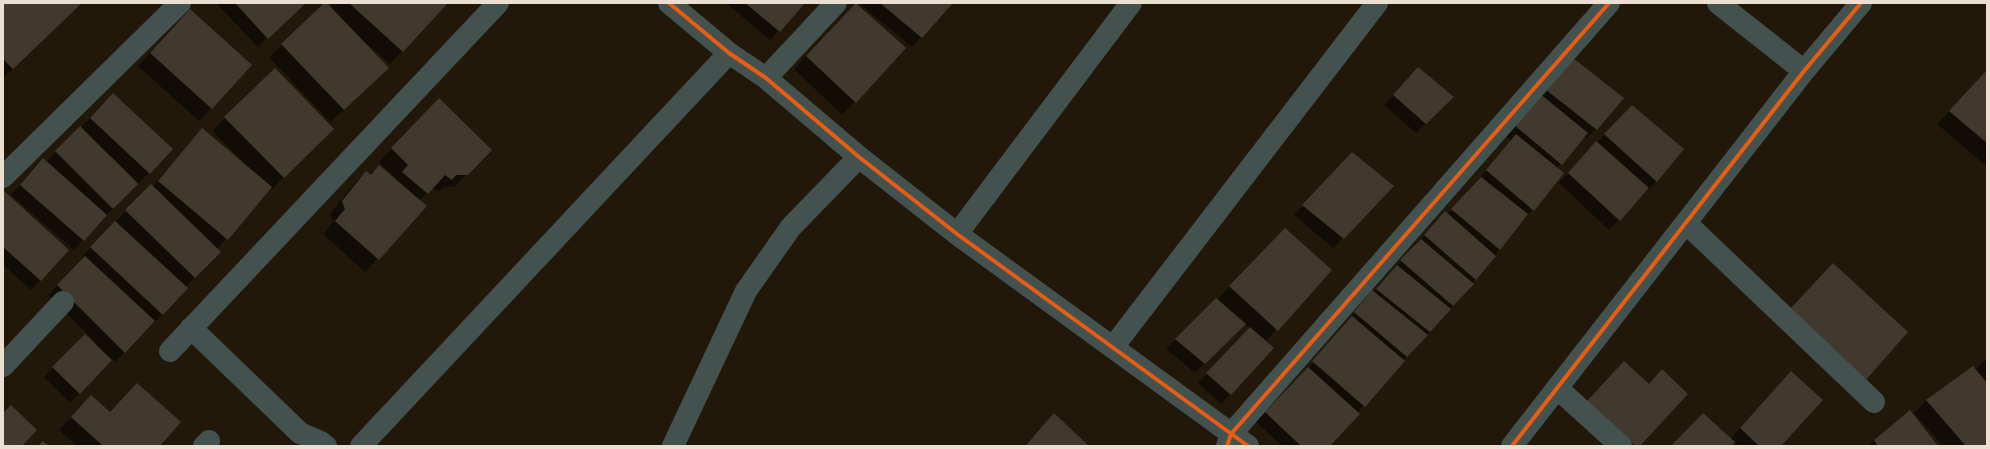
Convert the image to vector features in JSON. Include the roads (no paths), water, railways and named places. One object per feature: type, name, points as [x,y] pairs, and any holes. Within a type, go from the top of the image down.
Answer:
[{"type":"street","points":[[3,177],[180,3]]},
{"type":"street","points":[[170,351],[498,3]]},
{"type":"street","points":[[669,3],[730,53],[766,78],[859,157],[957,234],[1113,347],[1235,442],[1609,3]]},
{"type":"street","points":[[766,78],[836,3]]},
{"type":"street","points":[[957,234],[1131,3]]},
{"type":"street","points":[[1113,347],[1377,3]]},
{"type":"street","points":[[1718,3],[1804,71]]},
{"type":"street","points":[[1512,446],[1804,71],[1860,3]]},
{"type":"street","points":[[361,446],[730,53]]},
{"type":"street","points":[[673,446],[746,291],[791,227],[859,157]]},
{"type":"street","points":[[1686,223],[1874,402]]},
{"type":"street","points":[[3,366],[64,302]]},
{"type":"street","points":[[191,328],[300,433],[321,442],[326,446]]},
{"type":"street","points":[[1557,388],[1621,446]]}]
